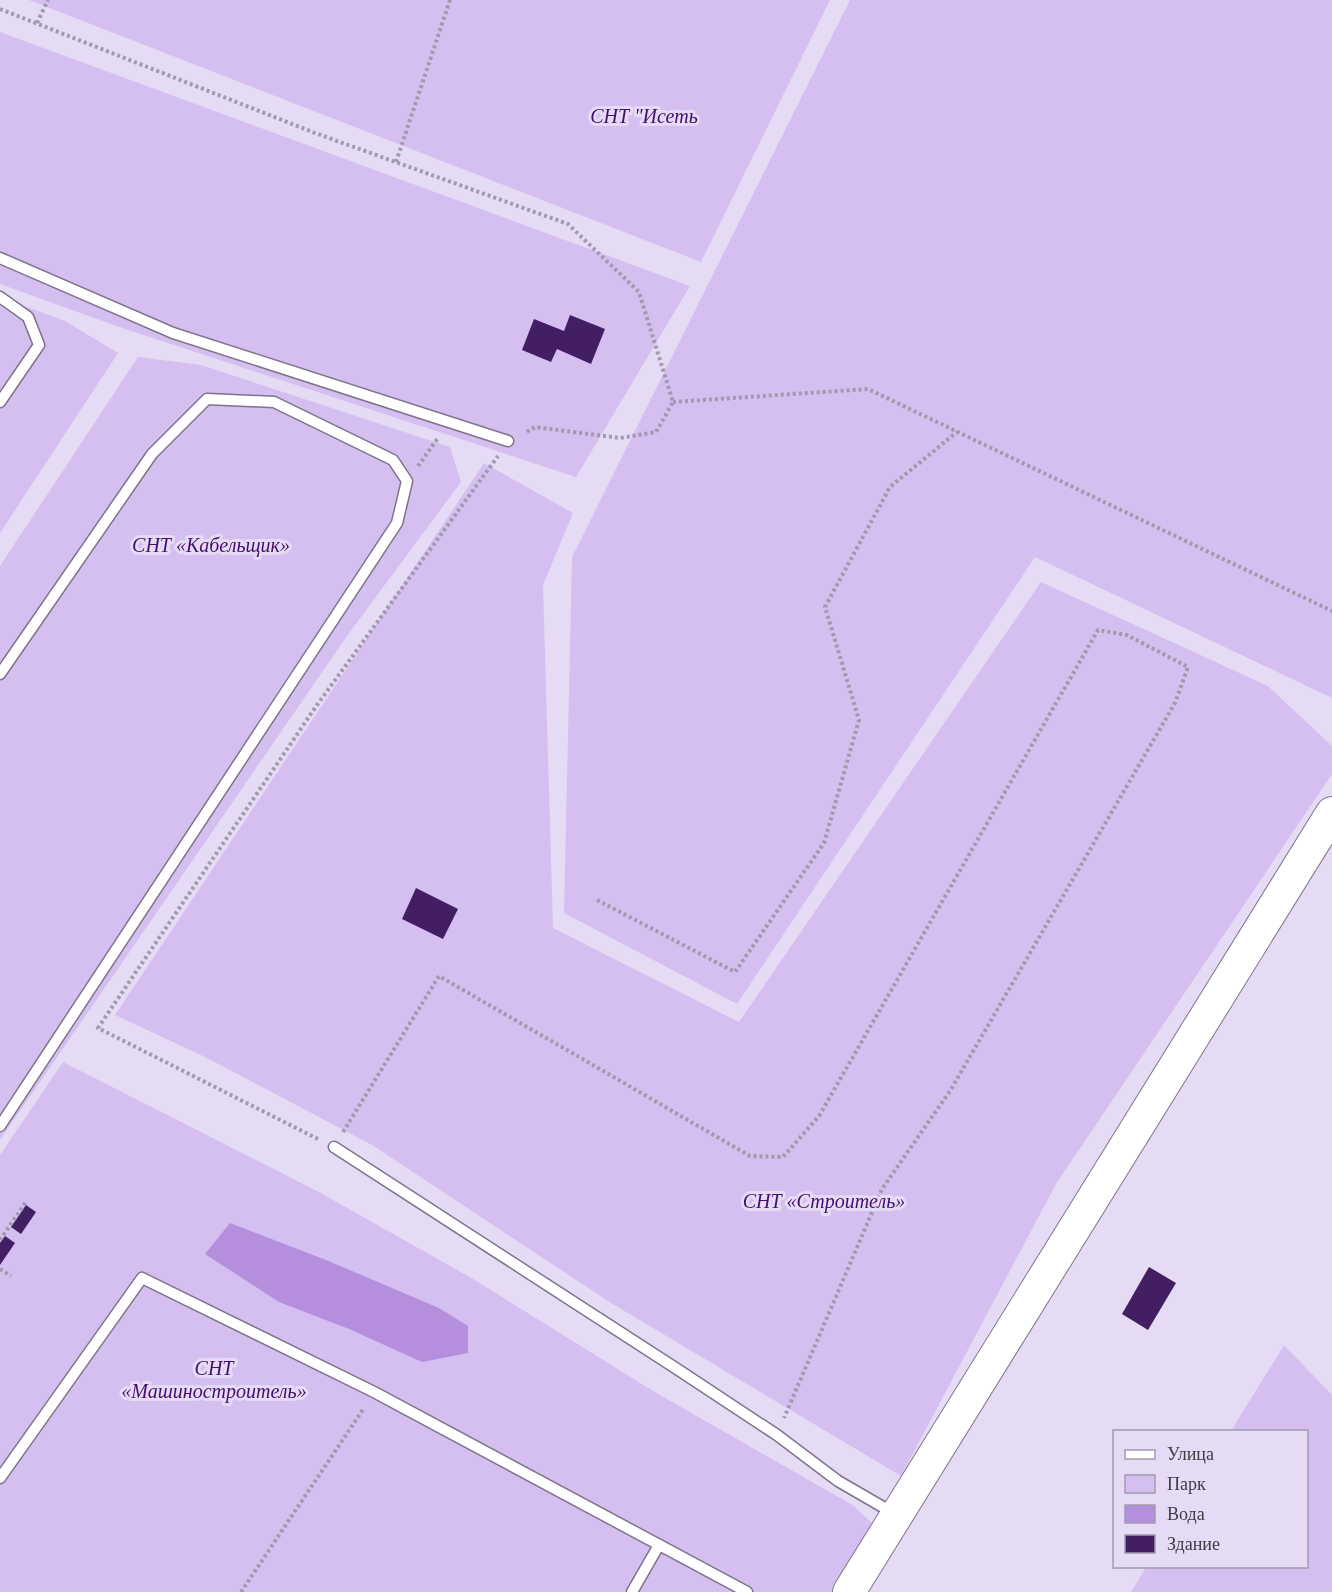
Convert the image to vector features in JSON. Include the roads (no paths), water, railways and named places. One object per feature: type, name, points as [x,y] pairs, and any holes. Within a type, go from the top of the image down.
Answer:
[{"type":"street","points":[[849,1592],[1332,813]]},
{"type":"lane","points":[[0,258],[173,333],[508,441]]},
{"type":"lane","points":[[0,297],[28,317],[39,345],[0,402]]},
{"type":"lane","points":[[0,674],[152,454],[207,399],[274,402],[393,460],[407,481],[397,523],[0,1126]]},
{"type":"lane","points":[[334,1147],[777,1436],[838,1481],[898,1515]]},
{"type":"lane","points":[[0,1478],[142,1278],[374,1392],[747,1592]]},
{"type":"lane","points":[[632,1592],[659,1545]]},
{"type":"water","points":[[230,1223],[326,1260],[439,1308],[468,1326],[468,1353],[422,1362],[349,1329],[279,1302],[205,1254]]},
{"type":"park label","name":"СНТ \"Исеть","points":[[644,116]]},
{"type":"park label","name":"СНТ «Кабельщик»","points":[[211,545]]},
{"type":"park label","name":"СНТ «Строитель»","points":[[824,1201]]},
{"type":"park label","name":"СНТ «Машиностроитель»","points":[[214,1380]]}]
